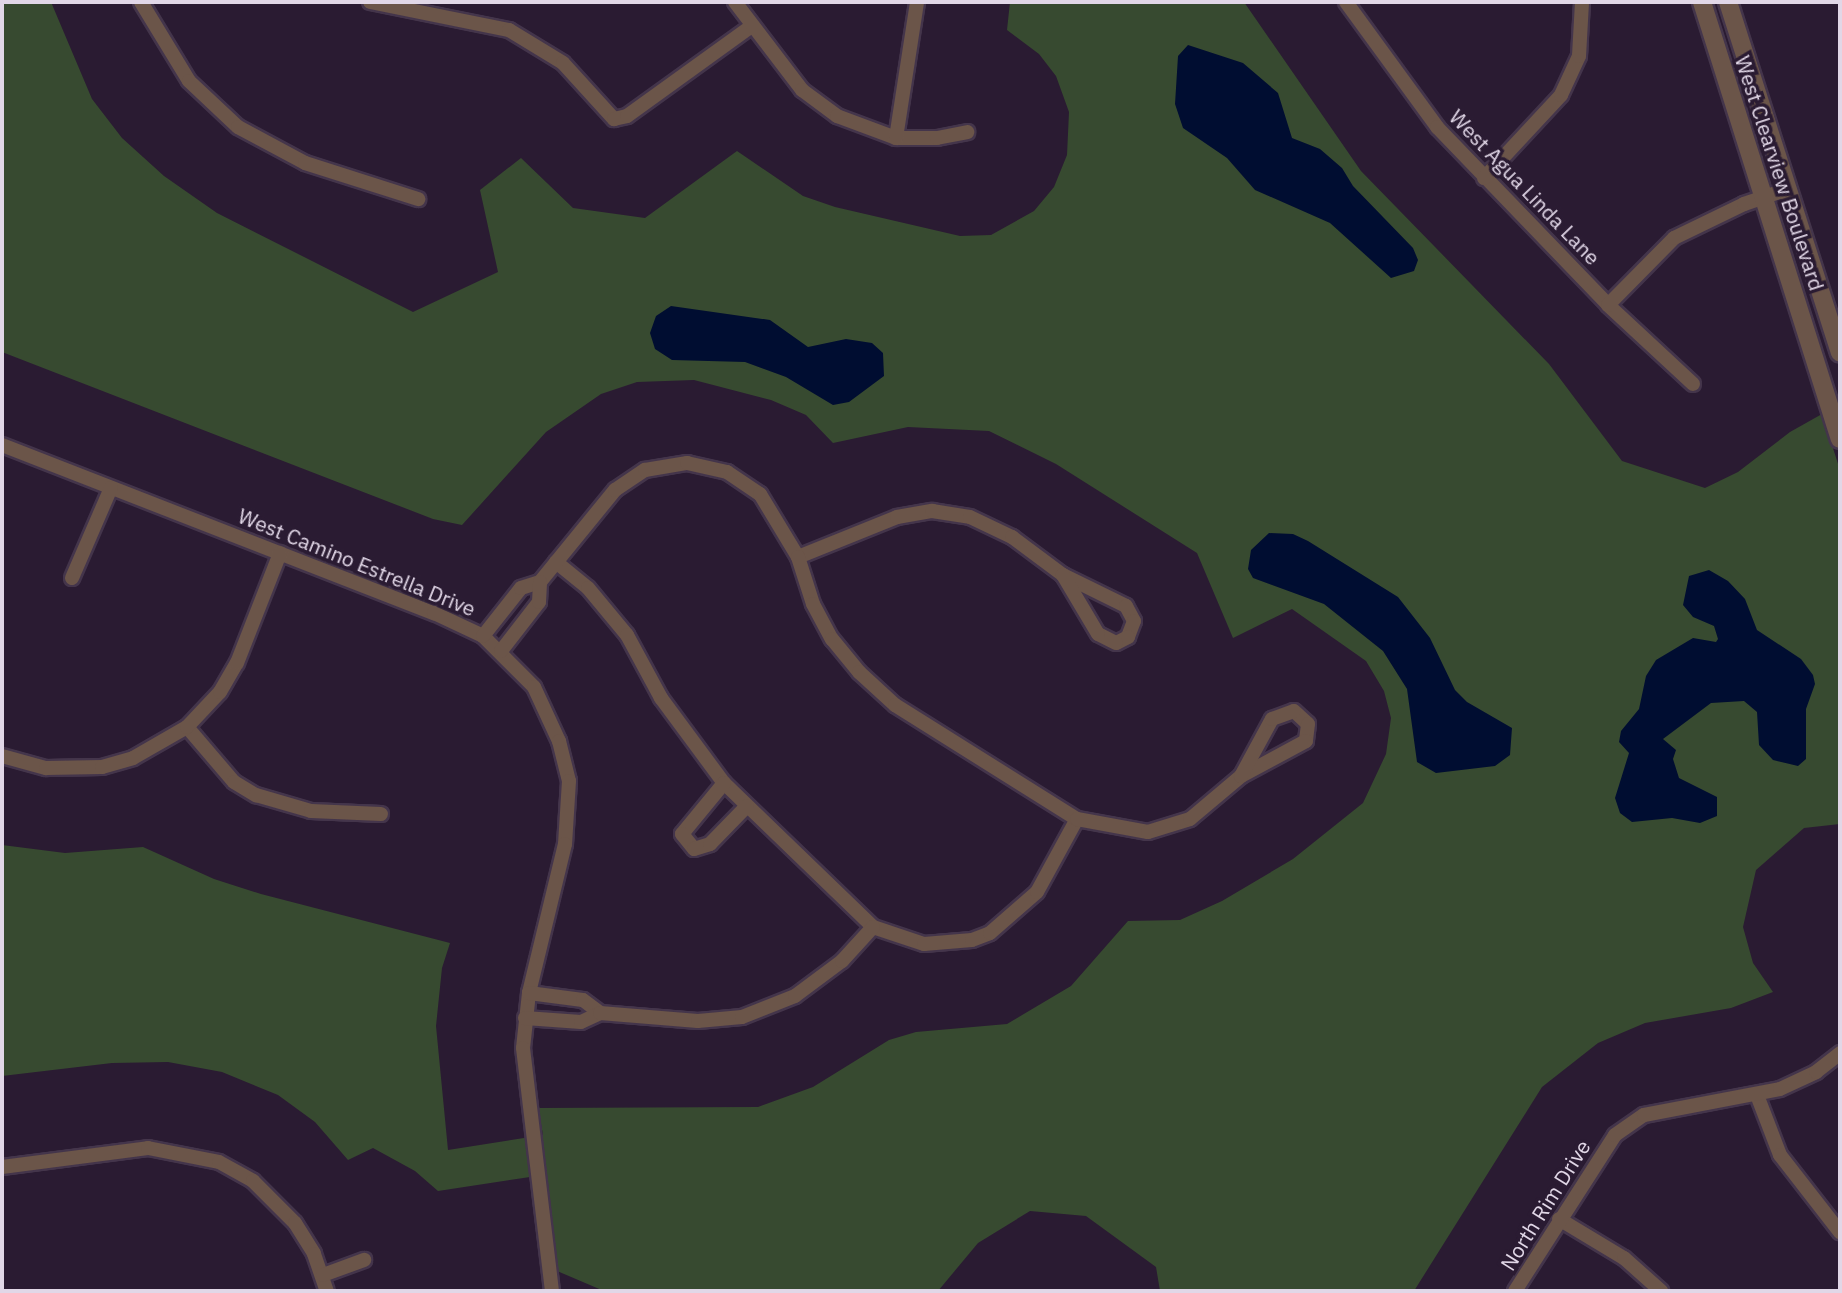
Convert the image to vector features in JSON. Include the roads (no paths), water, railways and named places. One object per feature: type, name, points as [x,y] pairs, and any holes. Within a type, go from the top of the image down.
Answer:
[{"type":"street","points":[[141,2],[188,81],[238,127],[305,163],[418,199]]},
{"type":"street","points":[[370,2],[509,30],[563,63],[614,119],[627,116],[752,26]]},
{"type":"street","points":[[735,2],[788,74],[815,101],[837,116],[896,138],[967,132]]},
{"type":"street","points":[[896,138],[918,2]]},
{"type":"street","name":"West Agua Linda Lane","points":[[1346,2],[1414,99],[1484,177],[1608,304],[1693,384]]},
{"type":"street","points":[[1484,177],[1561,95],[1579,56],[1582,2]]},
{"type":"street","name":"West Clearview Boulevard","points":[[1702,2],[1840,439]]},
{"type":"street","name":"West Clearview Boulevard","points":[[1728,2],[1840,353]]},
{"type":"street","points":[[1608,304],[1674,238],[1762,196],[1788,189]]},
{"type":"street","name":"West Camino Estrella Drive","points":[[2,445],[280,553],[483,636],[501,651],[534,687],[559,741],[569,780],[565,844],[525,1018],[525,1069],[552,1291]]},
{"type":"street","points":[[483,636],[521,588],[540,582],[615,490],[645,470],[687,463],[727,472],[760,494],[797,557],[813,604],[832,639],[859,671],[895,705],[1077,820],[1148,832],[1191,819],[1241,776],[1300,747],[1309,730],[1304,717],[1287,711],[1272,719],[1241,776]]},
{"type":"street","points":[[72,578],[111,488]]},
{"type":"street","points":[[797,557],[897,517],[932,511],[970,517],[991,527],[1063,575],[1126,606],[1134,621],[1128,637],[1116,643],[1098,634],[1063,575]]},
{"type":"street","points":[[2,756],[46,768],[102,767],[133,758],[187,727],[220,692],[237,663],[280,553]]},
{"type":"street","points":[[556,562],[588,588],[627,635],[661,698],[724,783],[873,927],[924,944],[972,940],[990,933],[1037,892],[1077,820]]},
{"type":"street","points":[[501,651],[539,602],[540,582]]},
{"type":"street","points":[[187,727],[234,782],[256,795],[311,811],[381,814]]},
{"type":"street","points":[[724,783],[682,834],[694,849],[710,844],[747,806]]},
{"type":"street","points":[[525,1018],[581,1022],[600,1013],[698,1021],[763,1011],[817,981],[873,927]]},
{"type":"street","points":[[529,993],[583,1000],[600,1013]]},
{"type":"street","name":"North Rim Drive","points":[[1515,1291],[1615,1135],[1644,1115],[1757,1095],[1816,1072],[1840,1053]]},
{"type":"street","points":[[1757,1095],[1780,1154],[1840,1232]]},
{"type":"street","points":[[2,1167],[148,1148],[219,1162],[253,1181],[295,1223],[323,1275],[327,1291]]},
{"type":"street","points":[[1559,1219],[1625,1258],[1661,1291]]},
{"type":"street","points":[[323,1275],[364,1260]]},
{"type":"water","points":[[1188,45],[1243,63],[1278,93],[1292,138],[1320,149],[1342,168],[1353,186],[1413,248],[1418,260],[1414,271],[1391,278],[1330,223],[1255,190],[1227,158],[1183,128],[1175,104],[1178,56]]},
{"type":"water","points":[[671,306],[770,320],[808,347],[846,339],[872,343],[883,353],[884,376],[849,402],[833,405],[786,377],[745,362],[672,360],[655,349],[650,333],[656,316]]},
{"type":"water","points":[[1269,533],[1293,534],[1308,541],[1398,597],[1430,638],[1455,690],[1467,702],[1512,728],[1510,755],[1495,766],[1436,773],[1417,762],[1407,689],[1383,651],[1324,604],[1253,578],[1248,569],[1251,550]]},
{"type":"water","points":[[1709,570],[1728,581],[1745,599],[1757,630],[1801,659],[1813,675],[1815,684],[1806,709],[1806,759],[1798,766],[1773,760],[1759,745],[1757,712],[1744,701],[1711,703],[1663,739],[1676,750],[1673,759],[1679,778],[1717,797],[1717,816],[1700,823],[1672,818],[1632,822],[1620,813],[1615,798],[1629,753],[1619,742],[1621,731],[1639,709],[1646,676],[1656,660],[1693,638],[1716,642],[1718,639],[1714,626],[1693,617],[1683,605],[1689,576]]}]
